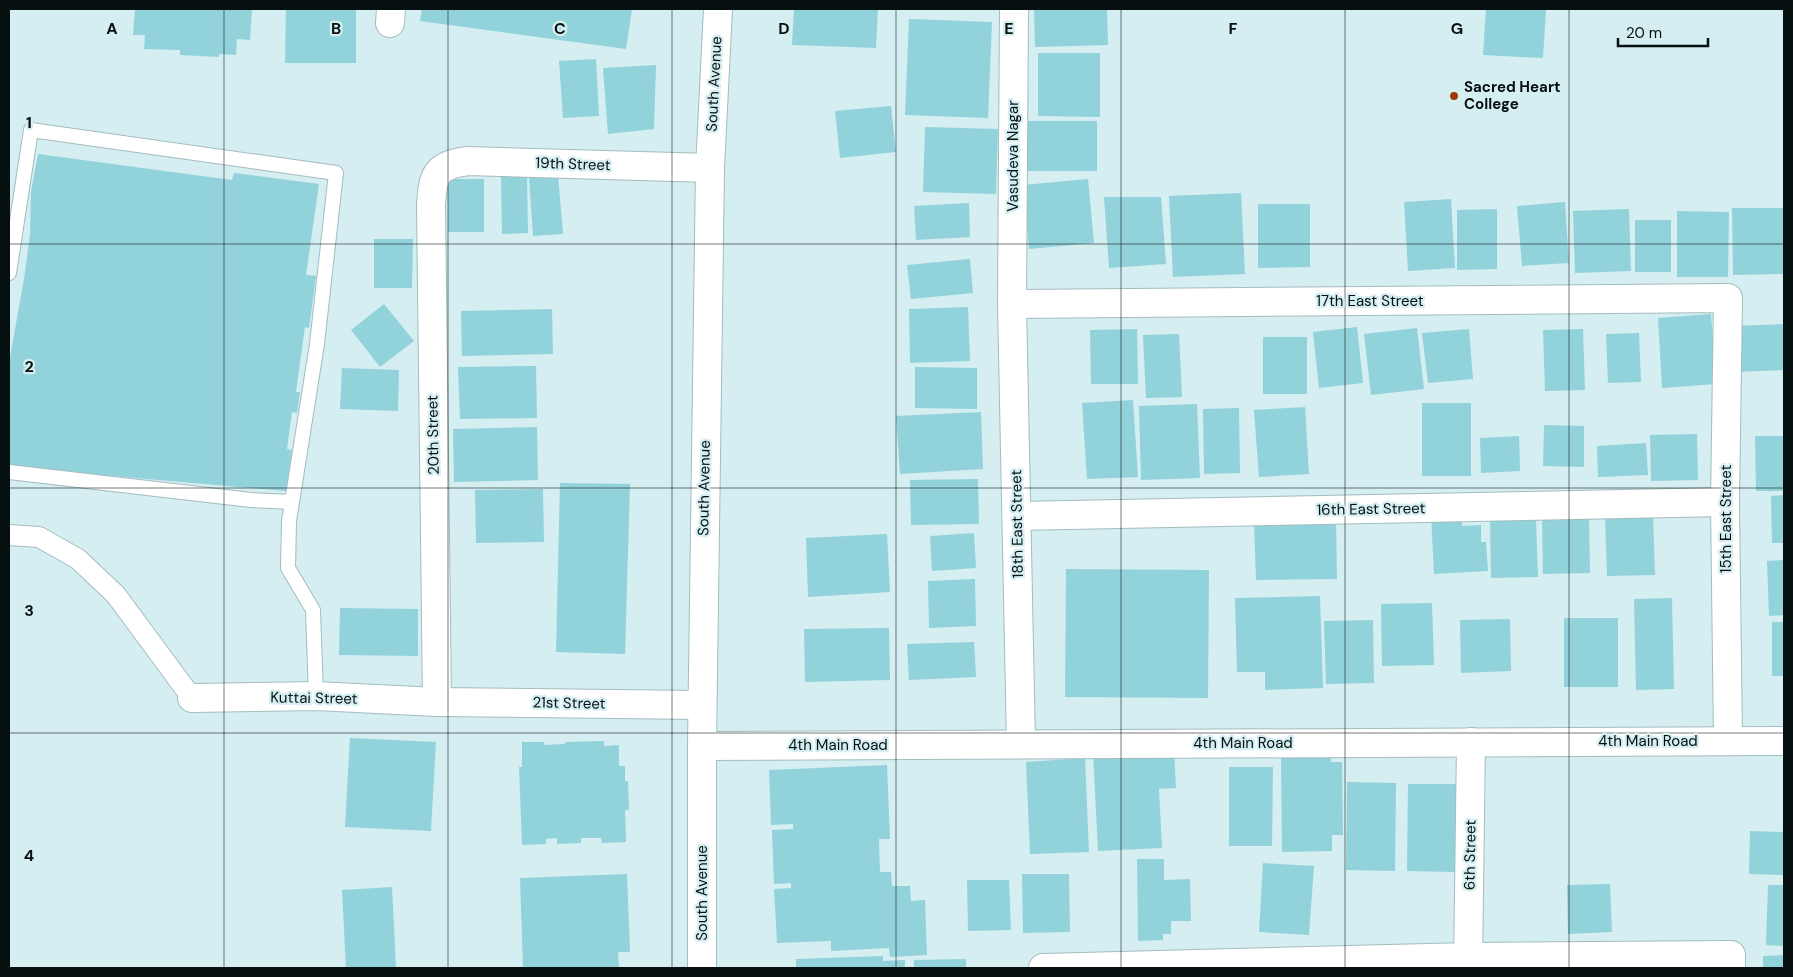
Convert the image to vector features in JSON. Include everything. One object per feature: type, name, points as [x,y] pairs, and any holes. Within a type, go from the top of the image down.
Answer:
[{"type":"street","name":"South Avenue","points":[[702,968],[701,705],[710,168],[718,9]]},
{"type":"street","name":"Vasudeva Nagar","points":[[1012,304],[1014,9]]},
{"type":"street","name":"19th Street","points":[[439,171],[450,164],[468,162],[710,168]]},
{"type":"street","name":"20th Street","points":[[437,702],[431,205],[432,183],[439,171]]},
{"type":"street","name":"17th East Street","points":[[1012,304],[1728,298]]},
{"type":"street","name":"15th East Street","points":[[1728,298],[1726,502],[1728,741]]},
{"type":"street","name":"18th East Street","points":[[1012,304],[1018,516],[1021,744]]},
{"type":"street","name":"16th East Street","points":[[1018,516],[1726,502]]},
{"type":"street","points":[[9,534],[39,537],[78,559],[116,595],[192,698]]},
{"type":"street","name":"Kuttai Street","points":[[192,698],[316,696],[437,702]]},
{"type":"street","name":"21st Street","points":[[437,702],[701,705]]},
{"type":"street","name":"4th Main Road","points":[[702,746],[1784,741]]},
{"type":"street","name":"6th Street","points":[[1468,962],[1471,742]]},
{"type":"street","points":[[1043,968],[1468,962],[1731,962]]},
{"type":"lane","points":[[9,273],[31,130],[336,173],[317,344],[288,521],[288,568],[313,610],[316,696]]},
{"type":"lane","points":[[9,472],[250,500],[292,502]]},
{"type":"building","points":[[135,9],[252,9],[250,40],[237,39],[236,55],[219,54],[219,57],[180,55],[180,50],[144,49],[145,35],[133,35]]},
{"type":"building","points":[[286,9],[356,9],[356,63],[285,63]]},
{"type":"building","points":[[422,9],[632,9],[626,49],[420,21]]},
{"type":"building","points":[[794,9],[878,9],[876,48],[792,45]]},
{"type":"building","points":[[1034,9],[1107,9],[1108,45],[1035,47]]},
{"type":"building","points":[[1486,9],[1546,9],[1543,58],[1483,55]]},
{"type":"building","points":[[909,19],[992,22],[988,118],[905,115]]},
{"type":"building","points":[[1038,53],[1100,53],[1100,117],[1038,116]]},
{"type":"building","points":[[596,59],[599,116],[563,118],[559,61]]},
{"type":"building","points":[[656,65],[654,129],[608,134],[603,68]]},
{"type":"building","points":[[891,106],[896,152],[840,158],[835,111]]},
{"type":"building","points":[[1026,121],[1097,121],[1097,171],[1026,171]]},
{"type":"building","points":[[925,127],[998,129],[996,194],[923,192]]},
{"type":"building","points":[[38,154],[232,180],[234,173],[319,184],[306,275],[316,276],[309,328],[305,327],[296,392],[300,392],[297,413],[292,412],[287,449],[292,450],[286,491],[9,467],[9,363],[24,279],[30,235],[31,192]]},
{"type":"building","points":[[558,175],[563,234],[533,236],[529,177]]},
{"type":"building","points":[[527,176],[528,233],[502,234],[501,177]]},
{"type":"building","points":[[448,179],[484,179],[484,232],[448,232]]},
{"type":"building","points":[[1088,179],[1094,243],[1029,249],[1023,185]]},
{"type":"building","points":[[1241,193],[1245,274],[1173,277],[1169,196]]},
{"type":"building","points":[[1104,197],[1161,197],[1166,264],[1109,268]]},
{"type":"building","points":[[1451,199],[1455,268],[1408,271],[1404,202]]},
{"type":"building","points":[[1565,202],[1569,263],[1522,266],[1517,206]]},
{"type":"building","points":[[969,203],[970,237],[916,240],[914,206]]},
{"type":"building","points":[[1258,204],[1310,204],[1310,267],[1258,268]]},
{"type":"building","points":[[1732,208],[1784,208],[1784,274],[1733,275]]},
{"type":"building","points":[[1497,209],[1497,269],[1457,270],[1457,210]]},
{"type":"building","points":[[1629,209],[1631,271],[1575,273],[1573,211]]},
{"type":"building","points":[[1677,211],[1729,212],[1728,277],[1677,277]]},
{"type":"building","points":[[1635,220],[1671,220],[1671,272],[1635,272]]},
{"type":"building","points":[[374,239],[413,239],[412,288],[374,288]]},
{"type":"building","points":[[970,259],[973,293],[911,299],[907,265]]},
{"type":"building","points":[[384,304],[414,341],[380,367],[351,330]]},
{"type":"building","points":[[968,307],[970,361],[910,363],[909,309]]},
{"type":"building","points":[[552,309],[553,354],[462,356],[461,311]]},
{"type":"building","points":[[1711,314],[1716,384],[1662,388],[1658,318]]},
{"type":"building","points":[[1784,324],[1784,370],[1734,372],[1732,326]]},
{"type":"building","points":[[1357,327],[1363,383],[1319,388],[1313,332]]},
{"type":"building","points":[[1417,328],[1424,389],[1371,395],[1364,334]]},
{"type":"building","points":[[1137,329],[1138,384],[1091,384],[1090,330]]},
{"type":"building","points":[[1469,329],[1473,379],[1428,383],[1422,333]]},
{"type":"building","points":[[1583,329],[1585,390],[1545,391],[1543,330]]},
{"type":"building","points":[[1639,333],[1641,382],[1608,383],[1606,334]]},
{"type":"building","points":[[1179,334],[1182,397],[1146,398],[1143,335]]},
{"type":"building","points":[[1263,337],[1307,337],[1307,394],[1263,394]]},
{"type":"building","points":[[536,366],[537,418],[460,419],[458,367]]},
{"type":"building","points":[[915,367],[977,368],[977,409],[915,408]]},
{"type":"building","points":[[342,368],[399,370],[398,411],[340,409]]},
{"type":"building","points":[[1133,400],[1138,477],[1087,479],[1082,403]]},
{"type":"building","points":[[1422,403],[1471,403],[1471,476],[1422,476]]},
{"type":"building","points":[[1197,404],[1200,478],[1141,480],[1139,406]]},
{"type":"building","points":[[1305,407],[1309,474],[1259,477],[1254,410]]},
{"type":"building","points":[[1239,408],[1240,473],[1204,474],[1203,409]]},
{"type":"building","points":[[981,412],[983,469],[900,474],[896,416]]},
{"type":"building","points":[[1544,425],[1584,426],[1584,467],[1543,466]]},
{"type":"building","points":[[537,427],[538,480],[454,482],[453,429]]},
{"type":"building","points":[[1697,434],[1698,480],[1651,481],[1650,435]]},
{"type":"building","points":[[1519,436],[1520,471],[1481,473],[1480,438]]},
{"type":"building","points":[[1755,436],[1784,436],[1784,491],[1756,491]]},
{"type":"building","points":[[1646,443],[1648,475],[1598,477],[1597,446]]},
{"type":"building","points":[[978,479],[979,524],[911,525],[910,480]]},
{"type":"building","points":[[560,483],[630,484],[625,654],[556,652]]},
{"type":"building","points":[[543,489],[544,542],[476,543],[475,490]]},
{"type":"building","points":[[1784,495],[1784,543],[1772,543],[1771,496]]},
{"type":"building","points":[[1461,513],[1462,526],[1481,525],[1481,542],[1486,542],[1488,571],[1434,574],[1431,514]]},
{"type":"building","points":[[1589,515],[1590,573],[1543,574],[1542,516]]},
{"type":"building","points":[[1653,515],[1655,575],[1607,576],[1605,516]]},
{"type":"building","points":[[1536,520],[1538,577],[1491,578],[1490,521]]},
{"type":"building","points":[[1336,521],[1337,579],[1256,580],[1254,522]]},
{"type":"building","points":[[974,533],[976,568],[932,571],[930,536]]},
{"type":"building","points":[[887,534],[890,592],[808,597],[806,538]]},
{"type":"building","points":[[1784,560],[1784,615],[1769,616],[1767,561]]},
{"type":"building","points":[[1066,569],[1209,570],[1208,698],[1065,697]]},
{"type":"building","points":[[975,579],[976,626],[929,628],[928,581]]},
{"type":"building","points":[[1320,596],[1323,688],[1265,690],[1265,672],[1237,672],[1235,598]]},
{"type":"building","points":[[1672,598],[1674,689],[1636,690],[1634,599]]},
{"type":"building","points":[[1432,603],[1434,665],[1382,666],[1381,604]]},
{"type":"building","points":[[340,608],[418,609],[418,656],[339,655]]},
{"type":"building","points":[[1564,618],[1618,618],[1618,687],[1564,687]]},
{"type":"building","points":[[1510,619],[1511,671],[1461,673],[1460,620]]},
{"type":"building","points":[[1373,620],[1374,683],[1326,684],[1324,621]]},
{"type":"building","points":[[1772,622],[1784,622],[1784,676],[1772,676]]},
{"type":"building","points":[[889,628],[890,680],[805,682],[804,629]]},
{"type":"building","points":[[974,642],[976,677],[909,680],[907,644]]},
{"type":"building","points":[[350,738],[436,742],[431,831],[345,827]]},
{"type":"building","points":[[604,741],[604,746],[619,745],[619,766],[625,766],[625,781],[628,781],[629,810],[625,810],[626,842],[602,843],[601,838],[581,838],[581,843],[557,844],[557,838],[546,839],[546,844],[522,845],[519,767],[522,767],[522,742],[544,742],[544,745],[565,744],[565,742]]},
{"type":"building","points":[[1174,748],[1176,788],[1159,789],[1162,848],[1098,851],[1093,753]]},
{"type":"building","points":[[1281,756],[1331,757],[1331,762],[1342,762],[1343,835],[1332,835],[1332,851],[1282,852]]},
{"type":"building","points":[[1085,758],[1089,852],[1030,854],[1026,762]]},
{"type":"building","points":[[887,765],[890,839],[879,839],[880,872],[891,872],[892,886],[910,886],[911,901],[925,900],[927,955],[890,957],[889,948],[831,951],[831,941],[777,943],[774,889],[791,888],[791,883],[774,884],[772,830],[793,829],[793,824],[771,825],[769,770]]},
{"type":"building","points":[[1229,767],[1273,767],[1272,846],[1229,846]]},
{"type":"building","points":[[1347,782],[1396,783],[1395,871],[1346,870]]},
{"type":"building","points":[[1408,784],[1458,784],[1456,872],[1407,871]]},
{"type":"building","points":[[1750,831],[1784,832],[1784,875],[1749,874]]},
{"type":"building","points":[[1137,859],[1164,859],[1164,880],[1190,879],[1191,921],[1171,921],[1171,934],[1163,934],[1163,940],[1138,941]]},
{"type":"building","points":[[1263,863],[1314,866],[1309,935],[1259,932]]},
{"type":"building","points":[[627,874],[630,952],[618,952],[619,968],[523,968],[520,878]]},
{"type":"building","points":[[1022,874],[1069,874],[1070,932],[1023,933]]},
{"type":"building","points":[[967,880],[1009,880],[1011,930],[968,931]]},
{"type":"building","points":[[1610,884],[1612,932],[1568,934],[1567,885]]},
{"type":"building","points":[[1768,885],[1784,885],[1784,946],[1766,945]]},
{"type":"building","points":[[392,887],[396,968],[346,968],[342,890]]},
{"type":"building","points":[[1784,955],[1784,968],[1763,968],[1763,956]]},
{"type":"building","points":[[883,956],[883,961],[905,960],[905,968],[796,968],[796,959]]},
{"type":"building","points":[[966,959],[966,968],[914,968],[914,960]]},
{"type":"place","name":"Sacred Heart College","points":[[1454,96]]}]
